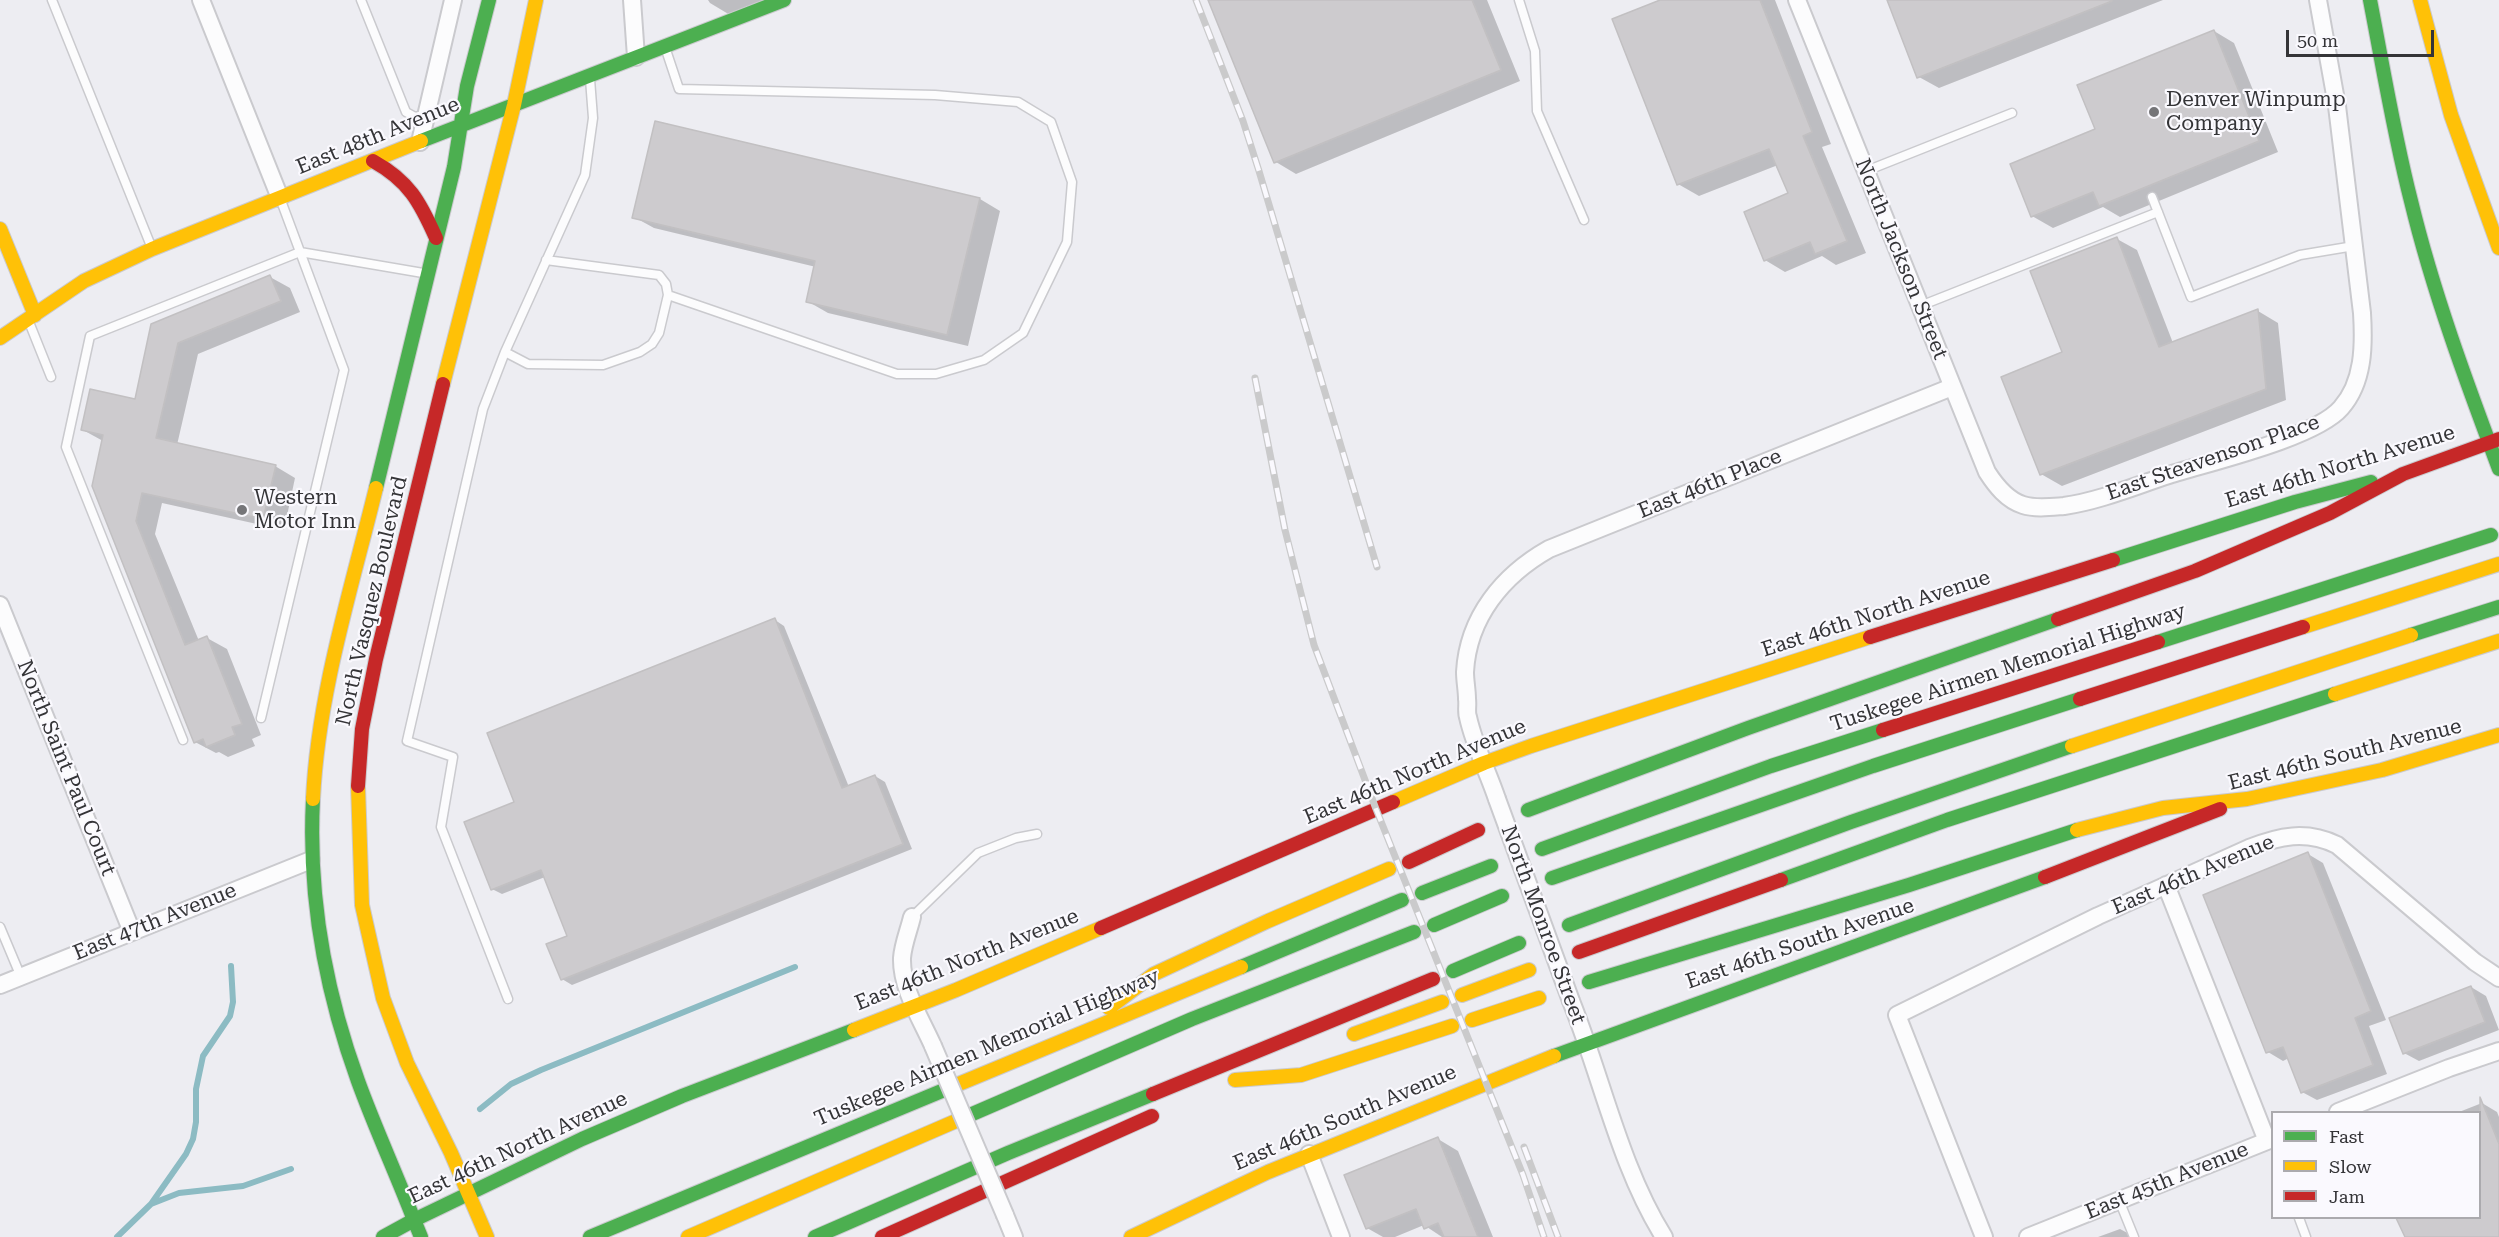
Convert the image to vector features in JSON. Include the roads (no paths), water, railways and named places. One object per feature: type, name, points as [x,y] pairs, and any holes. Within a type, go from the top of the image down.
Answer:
[{"type":"main road","name":"North Vasquez Boulevard","points":[[421,1237],[363,1093],[344,1038],[320,940],[310,860],[312,781],[321,716],[454,167],[467,86],[489,0]]},
{"type":"main road","name":"North Vasquez Boulevard","points":[[487,1237],[451,1153],[407,1064],[383,998],[362,905],[357,801],[362,729],[374,670],[435,414],[514,105],[536,0]]},
{"type":"main road","name":"East 48th Avenue","points":[[0,338],[84,281],[152,249],[784,0]]},
{"type":"main road","points":[[2370,0],[2410,198],[2440,303],[2494,441],[2499,469]]},
{"type":"main road","points":[[2420,0],[2451,115],[2499,248]]},
{"type":"main road","points":[[373,161],[394,172],[409,185],[436,237]]},
{"type":"main road","points":[[0,229],[32,317]]},
{"type":"main road","name":"East 46th North Avenue","points":[[383,1237],[467,1193],[582,1139],[682,1096],[915,1006],[1484,763],[2216,526],[2295,502],[2403,474],[2494,441]]},
{"type":"main road","points":[[1528,810],[1738,731],[2195,571],[2330,513],[2403,474]]},
{"type":"main road","name":"Tuskegee Airmen Memorial Highway","points":[[1542,849],[1771,766],[2491,535]]},
{"type":"main road","points":[[1552,878],[1884,763],[2499,564]]},
{"type":"main road","points":[[1569,925],[1851,822],[2058,750],[2499,607]]},
{"type":"main road","points":[[1579,952],[1947,820],[2499,641]]},
{"type":"main road","name":"East 46th South Avenue","points":[[1131,1237],[1309,1154],[1586,1043],[1978,903],[2247,799],[2382,770],[2499,735]]},
{"type":"main road","points":[[2470,745],[2499,746]]},
{"type":"main road","points":[[1589,982],[1909,885],[2097,823],[2163,808],[2247,799]]},
{"type":"main road","points":[[1409,862],[1478,830]]},
{"type":"main road","points":[[1422,893],[1491,866]]},
{"type":"main road","points":[[1070,1036],[1154,974],[1268,921],[1389,869]]},
{"type":"main road","points":[[1434,925],[1502,896]]},
{"type":"main road","name":"Tuskegee Airmen Memorial Highway","points":[[590,1237],[1402,900]]},
{"type":"main road","points":[[688,1237],[1192,1019],[1414,932]]},
{"type":"main road","points":[[1453,971],[1519,943]]},
{"type":"main road","points":[[1462,995],[1529,970]]},
{"type":"main road","points":[[815,1237],[1008,1153],[1433,979]]},
{"type":"main road","points":[[1472,1020],[1539,998]]},
{"type":"main road","points":[[1345,1038],[1442,1002]]},
{"type":"main road","points":[[1279,1063],[1229,1082],[1301,1075],[1452,1026]]},
{"type":"main road","points":[[882,1237],[1170,1108]]},
{"type":"street","points":[[201,0],[280,198]]},
{"type":"street","points":[[420,142],[453,0]]},
{"type":"street","points":[[632,0],[636,57]]},
{"type":"street","name":"North Jackson Street","points":[[1797,0],[1952,387],[1992,479],[2006,496],[2023,505]]},
{"type":"street","name":"East Steavenson Place","points":[[2023,505],[2065,506],[2103,496],[2296,434],[2335,414],[2343,406],[2354,387],[2361,367],[2364,346],[2337,106],[2318,0]]},
{"type":"street","name":"East 46th Place","points":[[1485,608],[1511,577],[1549,549],[1952,387]]},
{"type":"street","name":"North Saint Paul Court","points":[[0,605],[132,932]]},
{"type":"street","name":"North Monroe Street","points":[[1485,608],[1469,646],[1465,683],[1467,716],[1645,1203],[1664,1237]]},
{"type":"street","name":"East 46th Avenue","points":[[1984,1237],[1897,1015],[2166,885],[2270,840],[2300,836],[2324,839],[2349,854],[2475,962],[2499,978]]},
{"type":"street","name":"East 47th Avenue","points":[[0,985],[310,860]]},
{"type":"street","points":[[2166,885],[2270,1142]]},
{"type":"street","points":[[912,916],[904,946],[903,969],[906,985],[1014,1237]]},
{"type":"street","points":[[2343,1111],[2449,1068],[2498,1055]]},
{"type":"street","name":"East 45th Avenue","points":[[2028,1237],[2270,1142]]},
{"type":"street","points":[[1309,1154],[1341,1237]]},
{"type":"lane","points":[[52,0],[152,249]]},
{"type":"lane","points":[[361,0],[406,112],[415,117],[426,114]]},
{"type":"lane","points":[[1518,0],[1535,51],[1537,111],[1584,220]]},
{"type":"lane","points":[[664,46],[679,89],[935,95],[1018,102],[1051,122],[1072,182],[1067,242],[1023,333],[984,360],[936,374],[897,374],[668,295]]},
{"type":"lane","points":[[508,999],[441,827],[453,757],[407,741],[483,409],[505,352],[585,175],[593,118],[590,75]]},
{"type":"lane","points":[[1866,171],[2012,113]]},
{"type":"lane","points":[[2152,197],[2191,297],[2300,255],[2354,246]]},
{"type":"lane","points":[[261,718],[344,370],[280,198]]},
{"type":"lane","points":[[1920,306],[2158,212]]},
{"type":"lane","points":[[183,740],[66,447],[90,336],[300,252],[428,274]]},
{"type":"lane","points":[[505,352],[528,364],[603,365],[640,351],[652,344],[660,333],[668,295],[666,284],[659,275],[546,261]]},
{"type":"lane","points":[[32,317],[51,377]]},
{"type":"lane","points":[[912,916],[978,854],[1016,838],[1037,834]]},
{"type":"lane","points":[[0,927],[21,977]]},
{"type":"lane","points":[[2120,1200],[2134,1237]]},
{"type":"lane","points":[[2298,1219],[2306,1237]]},
{"type":"waterway","points":[[117,1237],[151,1204],[186,1154],[193,1139],[196,1122],[196,1089],[203,1056],[230,1016],[233,1002],[231,966]]},
{"type":"waterway","points":[[480,1109],[511,1084],[541,1070],[795,967]]},
{"type":"waterway","points":[[151,1204],[179,1193],[243,1186],[291,1169]]},
{"type":"railway","points":[[1196,0],[1243,121],[1259,171],[1377,567]]},
{"type":"railway","points":[[1255,378],[1285,530],[1314,645],[1376,809],[1523,1175],[1544,1237]]},
{"type":"railway","points":[[1524,1147],[1558,1237]]},
{"type":"place","name":"Denver Winpump Company","points":[[2154,112]]},
{"type":"place","name":"Western Motor Inn","points":[[242,510]]}]
